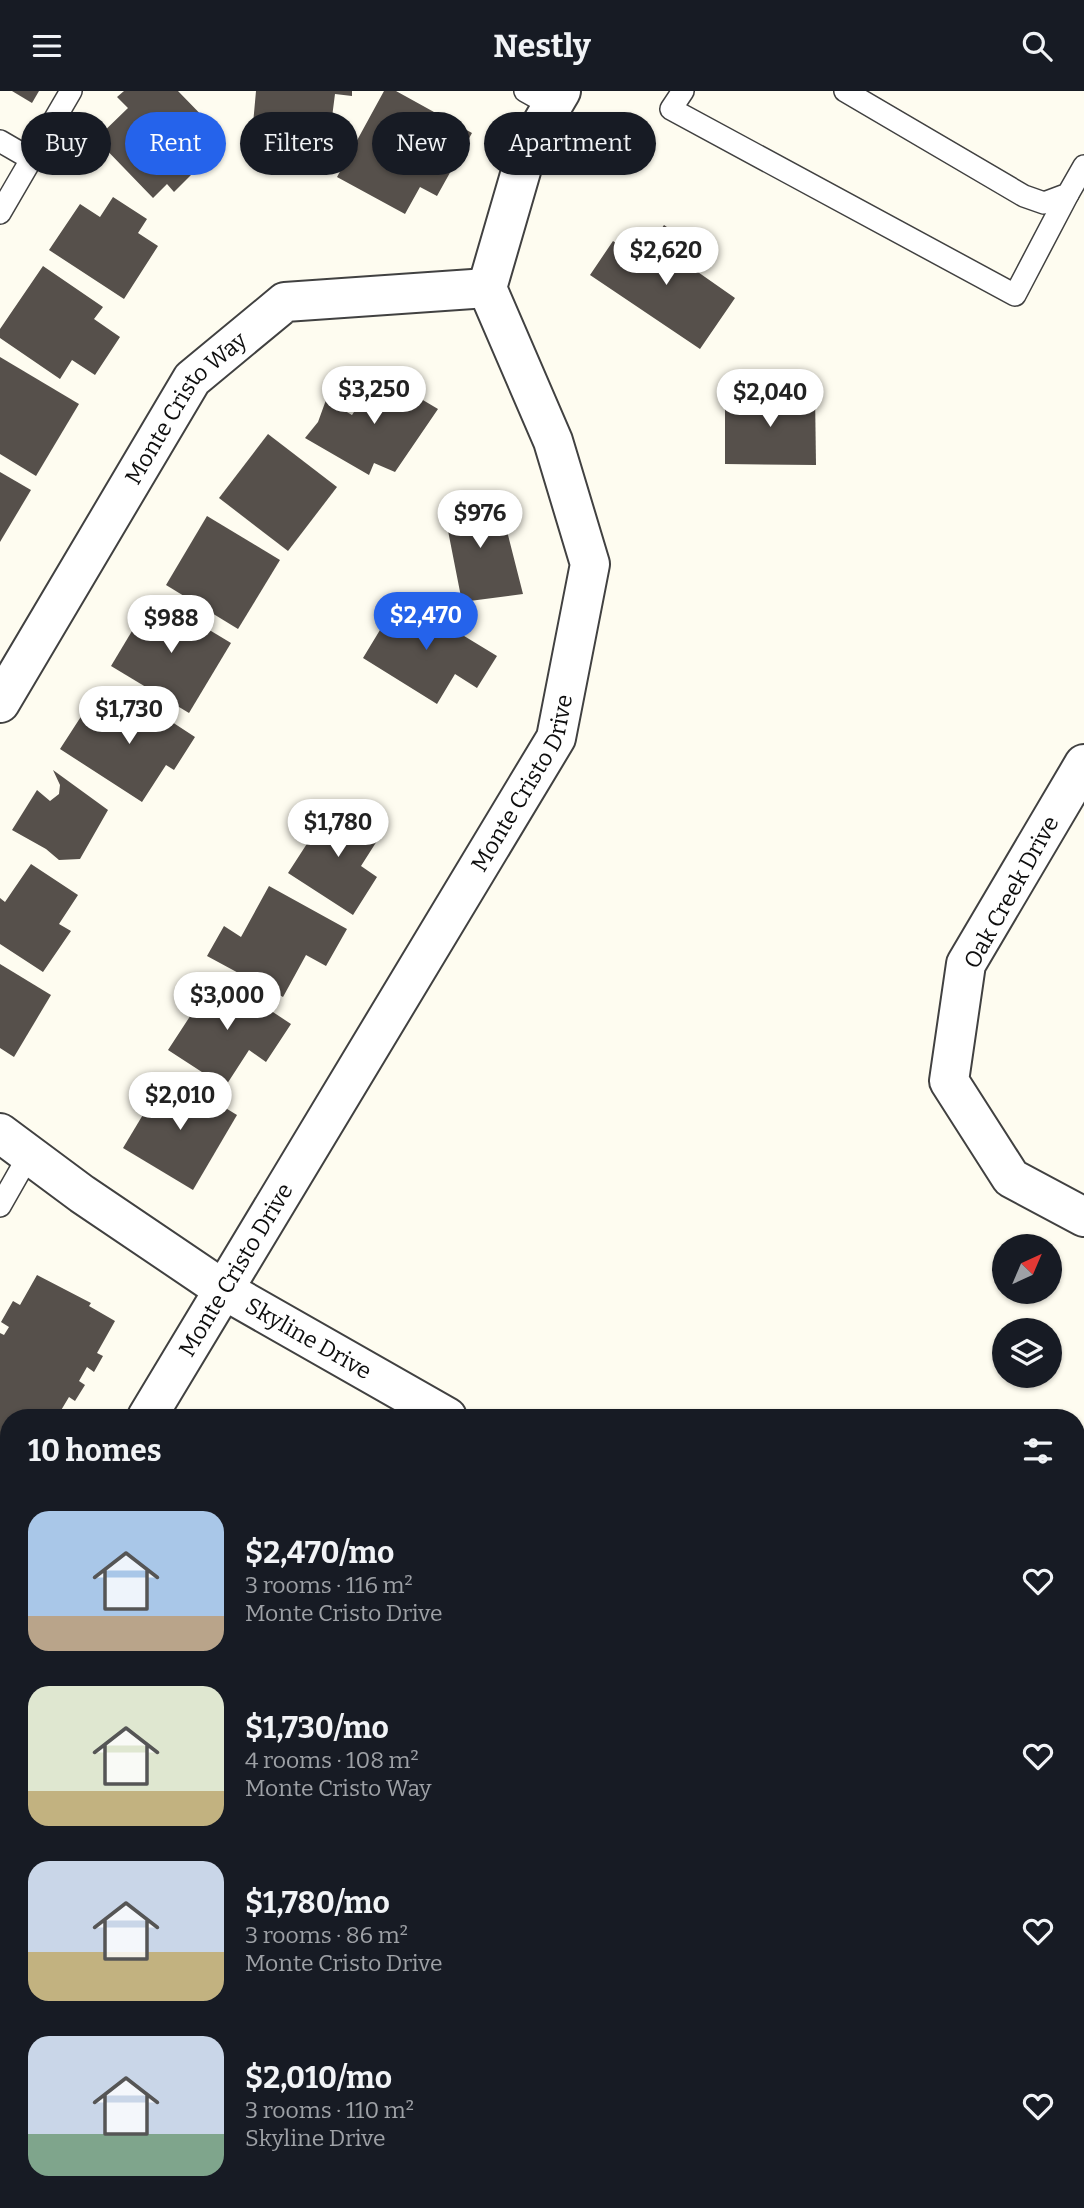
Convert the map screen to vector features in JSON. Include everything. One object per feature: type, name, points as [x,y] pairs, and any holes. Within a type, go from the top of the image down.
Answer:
[{"type":"street","points":[[487,288],[528,147],[546,96]]},
{"type":"street","name":"Monte Cristo Way","points":[[0,703],[192,379],[285,302],[487,288]]},
{"type":"street","name":"Monte Cristo Drive","points":[[152,1409],[556,738],[590,564],[553,441],[487,288]]},
{"type":"street","name":"Oak Creek Drive","points":[[1084,764],[966,964],[949,1081],[1011,1178],[1084,1217]]},
{"type":"street","name":"Skyline Drive","points":[[14,1144],[82,1194],[224,1290],[433,1409]]},
{"type":"lane","points":[[59,112],[71,91]]},
{"type":"lane","points":[[683,91],[671,109],[1015,295],[1084,166]]},
{"type":"lane","points":[[845,91],[1024,196],[1044,203],[1068,194]]},
{"type":"lane","points":[[0,141],[21,153]]},
{"type":"lane","points":[[0,213],[23,175]]},
{"type":"lane","points":[[0,1206],[14,1144]]},
{"type":"building","points":[[12,91],[39,91],[32,103]]},
{"type":"building","points":[[124,91],[178,91],[198,112],[125,112],[125,169],[111,155],[111,124],[128,108],[117,97]]},
{"type":"building","points":[[256,91],[352,91],[352,96],[335,94],[333,112],[254,112]]},
{"type":"building","points":[[384,91],[396,91],[434,112],[373,112]]},
{"type":"building","points":[[372,113],[372,175],[449,175],[437,196],[420,187],[405,214],[337,177],[358,175],[358,139]]},
{"type":"building","points":[[131,175],[191,175],[174,192],[167,184],[153,198]]},
{"type":"building","points":[[113,197],[147,219],[138,233],[158,246],[124,299],[49,250],[80,204],[100,217]]},
{"type":"building","points":[[664,225],[686,240],[675,256],[735,298],[700,349],[590,275],[613,241],[640,260]]},
{"type":"building","points":[[43,266],[103,307],[94,319],[120,337],[95,375],[72,360],[60,379],[0,338],[0,329]]},
{"type":"building","points":[[0,357],[79,404],[36,476],[0,454]]},
{"type":"building","points":[[374,371],[438,409],[395,472],[374,463],[369,475],[305,438],[318,422],[326,400],[352,415],[356,409],[352,406]]},
{"type":"building","points":[[725,394],[815,394],[816,465],[725,464]]},
{"type":"building","points":[[268,434],[337,487],[288,551],[219,498]]},
{"type":"building","points":[[0,472],[31,490],[0,542]]},
{"type":"building","points":[[490,494],[494,532],[507,531],[523,594],[462,602],[442,500]]},
{"type":"building","points":[[207,516],[280,560],[238,629],[166,585]]},
{"type":"building","points":[[153,596],[231,643],[189,713],[111,666]]},
{"type":"building","points":[[400,597],[497,656],[477,688],[455,674],[437,704],[363,658]]},
{"type":"building","points":[[126,692],[195,737],[174,770],[166,765],[142,802],[60,749],[82,715],[102,729]]},
{"type":"building","points":[[53,770],[108,810],[80,859],[59,860],[46,849],[12,830],[37,790],[50,801],[59,794],[60,785]]},
{"type":"building","points":[[334,802],[382,833],[361,866],[377,877],[353,915],[288,873]]},
{"type":"building","points":[[31,864],[78,895],[59,924],[71,931],[43,972],[0,944],[0,898],[5,902]]},
{"type":"building","points":[[269,886],[347,929],[326,966],[306,955],[283,997],[207,956],[224,926],[241,937]]},
{"type":"building","points":[[0,964],[51,995],[14,1057],[0,1048]]},
{"type":"building","points":[[217,975],[291,1024],[266,1062],[249,1050],[225,1087],[168,1050]]},
{"type":"building","points":[[168,1073],[237,1115],[193,1190],[123,1148]]},
{"type":"building","points":[[37,1275],[91,1303],[89,1306],[115,1321],[97,1353],[103,1356],[94,1372],[87,1367],[79,1381],[85,1385],[75,1401],[69,1397],[62,1409],[0,1409],[0,1333],[4,1335],[9,1327],[1,1322],[13,1301],[20,1305]]}]
